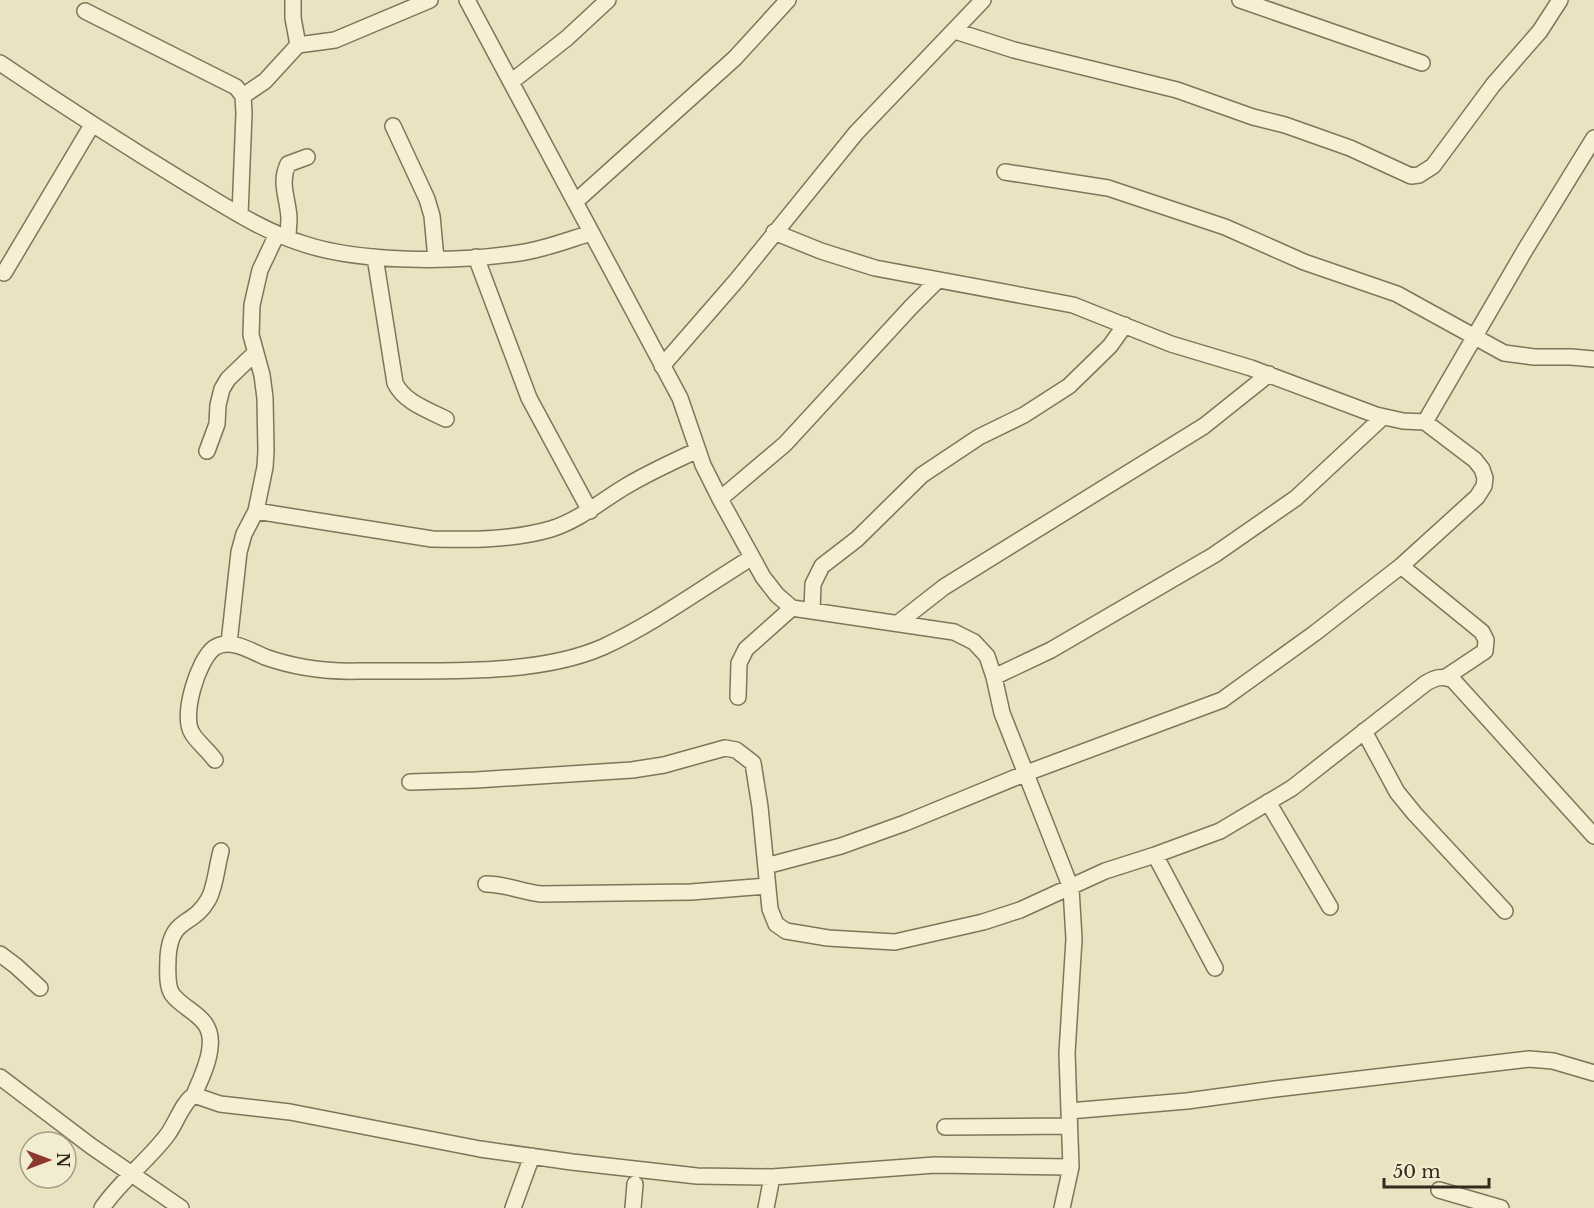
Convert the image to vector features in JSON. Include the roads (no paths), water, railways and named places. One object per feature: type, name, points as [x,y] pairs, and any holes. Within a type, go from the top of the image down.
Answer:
[{"type":"street","points":[[293,0],[293,18],[298,45]]},
{"type":"street","points":[[243,96],[266,81],[298,45],[335,40],[430,0]]},
{"type":"street","points":[[467,0],[680,398],[698,450],[720,500],[751,558],[777,595],[792,608],[954,632],[968,638],[987,656],[1002,713],[1024,774],[1071,888],[1074,939],[1067,1053],[1071,1167],[1062,1208]]},
{"type":"street","points":[[511,82],[567,39],[608,0]]},
{"type":"street","points":[[575,202],[735,58],[788,0]]},
{"type":"street","points":[[662,366],[736,281],[856,133],[983,0]]},
{"type":"street","points":[[1240,0],[1422,63]]},
{"type":"street","points":[[955,31],[1014,50],[1177,90],[1253,117],[1285,124],[1340,144],[1411,176],[1419,175],[1433,166],[1493,85],[1540,32],[1560,0]]},
{"type":"street","points":[[85,11],[236,87],[243,96],[240,215]]},
{"type":"street","points":[[0,63],[92,125],[240,215],[305,245],[375,257],[436,259],[512,254],[591,233]]},
{"type":"street","points":[[4,273],[92,125]]},
{"type":"street","points":[[393,126],[427,199],[432,216],[436,259]]},
{"type":"street","points":[[1425,422],[1594,138]]},
{"type":"street","points":[[229,643],[239,552],[244,534],[256,511],[265,467],[265,398],[252,335],[252,305],[260,270],[282,236],[289,219],[283,184],[285,171],[288,164],[307,157]]},
{"type":"street","points":[[1005,172],[1108,188],[1225,227],[1304,262],[1396,294],[1504,353],[1534,357],[1594,359]]},
{"type":"street","points":[[766,866],[852,842],[905,823],[1024,774],[1222,700],[1315,633],[1401,566],[1477,497],[1484,486],[1485,478],[1475,460],[1425,422],[1383,417],[1269,374],[1171,344],[1072,305],[875,268],[848,261],[774,232]]},
{"type":"street","points":[[375,257],[395,383],[399,392],[407,399],[446,419]]},
{"type":"street","points":[[476,257],[529,398],[590,511]]},
{"type":"street","points":[[720,500],[785,444],[938,280]]},
{"type":"street","points":[[812,611],[813,584],[822,566],[857,539],[922,475],[979,437],[1024,415],[1069,386],[1110,346],[1125,324]]},
{"type":"street","points":[[207,451],[217,424],[222,389],[255,353]]},
{"type":"street","points":[[898,623],[944,587],[1056,520],[1204,426],[1269,374]]},
{"type":"street","points":[[994,677],[1051,650],[1214,555],[1296,498],[1383,417]]},
{"type":"street","points":[[256,511],[393,533],[458,540],[534,533],[553,528],[590,511],[645,476],[698,450]]},
{"type":"street","points":[[215,760],[192,734],[188,718],[200,667],[214,648],[229,643],[297,667],[327,671],[468,670],[545,662],[588,652],[610,643],[670,610],[751,558]]},
{"type":"street","points":[[410,782],[632,770],[664,765],[725,748],[736,750],[753,764],[760,807],[767,886],[772,917],[776,924],[786,931],[828,938],[895,942],[983,922],[1020,910],[1105,871],[1220,831],[1292,788],[1426,683],[1436,677],[1446,676],[1485,651],[1486,640],[1482,632],[1401,566]]},
{"type":"street","points":[[738,697],[739,663],[746,649],[792,608]]},
{"type":"street","points":[[1446,676],[1453,680],[1594,836]]},
{"type":"street","points":[[1364,731],[1397,792],[1505,911]]},
{"type":"street","points":[[1268,802],[1330,907]]},
{"type":"street","points":[[102,1208],[130,1173],[177,1123],[188,1099],[194,1095],[208,1055],[210,1038],[200,1017],[172,993],[169,975],[170,944],[173,933],[180,924],[198,913],[210,898],[221,851]]},
{"type":"street","points":[[1155,855],[1215,968]]},
{"type":"street","points":[[486,884],[504,884],[525,892],[541,894],[691,892],[767,886]]},
{"type":"street","points":[[0,954],[40,988]]},
{"type":"street","points":[[945,1127],[1069,1119],[1275,1089],[1529,1059],[1553,1060],[1594,1073]]},
{"type":"street","points":[[0,1077],[181,1208]]},
{"type":"street","points":[[194,1095],[220,1104],[290,1112],[414,1137],[532,1156],[697,1176],[772,1177],[935,1166],[1071,1167]]},
{"type":"street","points":[[513,1208],[532,1156]]},
{"type":"street","points":[[766,1208],[772,1177]]},
{"type":"street","points":[[633,1208],[635,1184]]},
{"type":"street","points":[[1440,1190],[1500,1208]]}]
